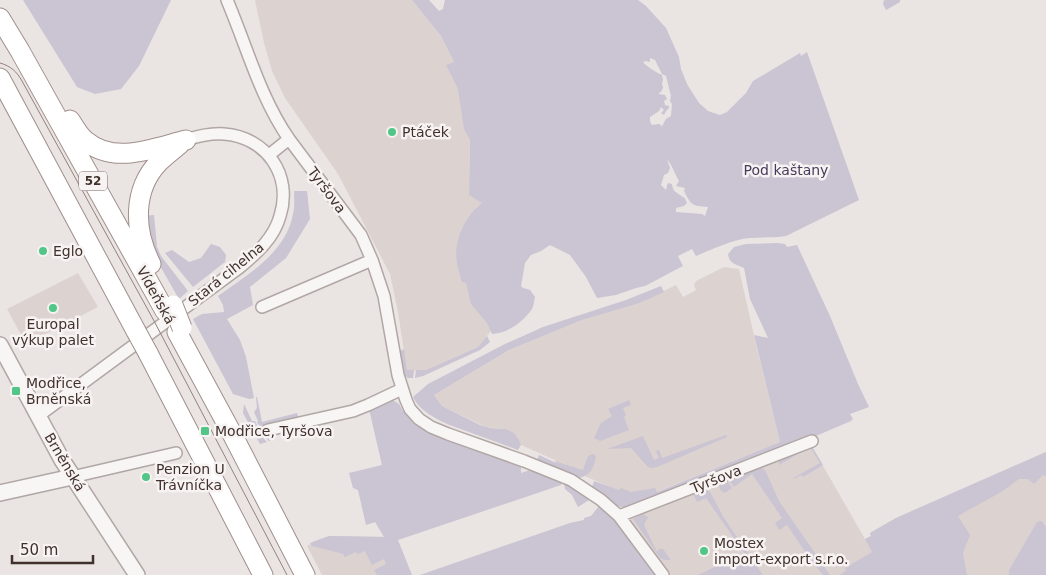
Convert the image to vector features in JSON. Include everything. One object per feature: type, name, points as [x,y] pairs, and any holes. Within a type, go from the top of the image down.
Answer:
[{"type":"highway","name":"Vídeňská","points":[[0,18],[169,308],[190,356],[305,575]]},
{"type":"highway","points":[[20,51],[44,73],[77,131],[87,143],[94,147],[124,154],[186,140]]},
{"type":"highway","name":"52","points":[[3,82],[148,353],[263,575]]},
{"type":"highway","points":[[169,308],[143,246],[138,211],[144,184],[154,169],[159,162],[186,140]]},
{"type":"street","name":"Tyršova","points":[[227,0],[266,99],[278,123],[361,235],[384,296],[398,375],[410,409],[419,419],[431,427],[524,460],[571,480],[601,500],[619,516],[663,575]]},
{"type":"street","points":[[186,140],[218,133],[234,135],[254,143],[269,155],[288,139]]},
{"type":"street","name":"Stará cihelna","points":[[38,416],[240,267],[265,244],[272,235],[280,217],[283,194],[280,175],[269,155]]},
{"type":"street","points":[[262,307],[372,260]]},
{"type":"street","name":"Brněnská","points":[[0,345],[52,444],[137,575]]},
{"type":"street","points":[[268,430],[353,411],[368,406],[402,388]]},
{"type":"street","name":"Tyršova","points":[[619,516],[812,441]]},
{"type":"street","points":[[0,493],[176,453]]},
{"type":"shaded area","points":[[255,0],[412,0],[441,36],[469,92],[469,195],[483,203],[478,206],[461,230],[491,331],[478,347],[426,370],[407,371],[390,274],[338,174],[285,98],[272,71]]},
{"type":"shaded area","points":[[724,267],[739,269],[780,442],[641,498],[554,463],[555,460],[521,445],[519,440],[506,429],[486,427],[442,406],[434,395],[509,350],[582,320],[637,304],[676,285],[683,297],[696,290],[694,285],[696,281]]},
{"type":"shaded area","name":"Europal výkup palet","points":[[78,273],[98,307],[26,344],[7,309]]},
{"type":"shaded area","points":[[811,445],[865,539],[871,536],[870,533],[896,518],[1046,452],[1046,575],[671,575],[630,520],[632,516]]},
{"type":"shaded area","points":[[329,536],[394,537],[412,575],[322,575],[307,546]]},
{"type":"green space","points":[[23,0],[171,0],[139,66],[121,89],[95,94],[77,87]]},
{"type":"green space","name":"Pod kaštany","points":[[412,0],[429,0],[439,11],[443,9],[445,0],[638,0],[666,28],[679,57],[687,84],[699,103],[708,111],[720,115],[727,112],[746,93],[753,81],[800,53],[801,56],[807,52],[859,200],[786,236],[742,239],[696,256],[692,249],[678,256],[683,266],[645,286],[616,295],[597,298],[586,277],[570,255],[550,245],[531,255],[525,263],[521,286],[530,290],[535,297],[532,309],[515,326],[503,332],[492,334],[487,323],[471,304],[466,283],[462,282],[457,263],[457,246],[462,230],[470,215],[482,203],[469,195],[470,140],[464,129],[458,89],[446,65],[454,62],[441,36]],"holes":[[[650,58],[655,60],[662,74],[666,76],[671,96],[671,116],[666,119],[661,128],[662,126],[659,124],[652,125],[650,117],[659,111],[661,107],[664,110],[661,113],[664,115],[669,106],[665,105],[664,101],[667,99],[665,95],[659,94],[663,88],[662,75],[643,62],[649,62]],[[667,159],[679,181],[676,186],[685,188],[684,191],[693,204],[708,207],[705,216],[702,214],[676,212],[676,208],[687,203],[684,198],[674,191],[672,184],[668,183],[666,190],[661,185],[664,175],[668,173],[670,168]]]},
{"type":"green space","points":[[884,0],[900,0],[900,2],[886,10],[883,4]]},
{"type":"green space","points":[[294,191],[307,191],[310,219],[286,258],[250,287],[253,305],[227,319],[240,340],[246,357],[254,398],[249,399],[233,394],[193,319],[202,314],[224,312],[223,305],[218,296],[253,271],[274,252],[289,228],[294,211]]},
{"type":"green space","points":[[154,215],[157,247],[161,256],[188,291],[179,299],[151,250],[143,216]]},
{"type":"green space","points":[[211,244],[220,247],[226,255],[225,262],[193,287],[165,253],[172,250],[189,262],[201,258]]},
{"type":"green space","points":[[746,244],[785,244],[787,247],[797,245],[869,407],[850,414],[853,419],[851,421],[804,441],[628,508],[617,506],[592,487],[594,481],[619,490],[621,488],[631,492],[655,488],[657,492],[780,442],[754,335],[768,338],[750,299],[744,268],[731,262],[728,254],[734,247]]},
{"type":"green space","points":[[661,286],[664,292],[637,304],[582,320],[509,350],[434,395],[442,406],[480,425],[506,429],[514,433],[521,445],[518,450],[447,424],[423,410],[413,397],[428,384],[503,345],[543,327],[626,300]]},
{"type":"green space","points":[[487,336],[490,342],[480,350],[415,378],[416,370],[426,370],[478,347]]},
{"type":"green space","points":[[404,349],[407,370],[414,370],[413,378],[408,378],[404,375],[400,351]]},
{"type":"green space","points":[[256,397],[262,422],[297,413],[299,419],[274,433],[275,439],[269,441],[266,438],[269,438],[268,435],[265,436],[257,422],[254,412],[257,408]]},
{"type":"green space","points":[[391,399],[399,404],[411,420],[424,430],[445,440],[521,466],[521,473],[530,470],[561,482],[561,485],[398,540],[412,575],[377,575],[374,570],[386,564],[384,559],[372,565],[365,551],[358,554],[356,552],[345,557],[343,554],[312,546],[310,543],[329,536],[384,537],[375,522],[366,525],[358,490],[353,488],[349,473],[382,465],[369,409]]},
{"type":"green space","points":[[629,400],[631,405],[623,408],[629,430],[600,441],[594,438],[601,423],[612,416],[608,409]]},
{"type":"green space","points":[[244,404],[252,421],[255,421],[267,442],[260,444],[243,413]]},
{"type":"green space","points":[[726,435],[727,437],[652,468],[648,467],[631,448],[607,449],[643,436],[654,460],[659,458],[656,451],[659,450],[662,458]]},
{"type":"green space","points":[[811,445],[823,465],[803,477],[801,475],[794,479],[820,463],[810,447],[779,465],[779,461]]},
{"type":"green space","points":[[1046,452],[1046,476],[1043,475],[1034,484],[1028,479],[1019,479],[1003,491],[958,516],[970,535],[963,553],[967,575],[839,575],[846,571],[845,568],[872,552],[865,539],[871,536],[870,533],[896,518]]},
{"type":"green space","points":[[593,454],[596,456],[593,468],[589,473],[579,478],[537,460],[539,455],[556,463],[583,470],[588,456]]},
{"type":"green space","points":[[757,467],[764,469],[779,501],[830,575],[823,575],[814,565],[787,525],[779,530],[775,523],[782,518],[752,474],[734,487],[728,478]]},
{"type":"green space","points":[[725,478],[732,488],[725,493],[721,491],[719,486],[720,482]]},
{"type":"green space","points":[[564,483],[589,498],[589,500],[578,507],[572,495],[565,489]]},
{"type":"green space","points":[[704,488],[710,492],[724,518],[763,575],[698,575],[721,564],[722,566],[745,554],[706,498],[697,502],[693,493]]},
{"type":"green space","points":[[599,506],[613,518],[637,547],[656,575],[420,575],[570,523],[584,520],[584,518],[591,516]]},
{"type":"green space","points":[[643,514],[648,517],[644,525],[657,552],[659,549],[663,549],[671,560],[660,558],[633,519]]},
{"type":"green space","points":[[1042,521],[1046,527],[1046,575],[1009,575],[1009,570],[1037,522]]},
{"type":"tram line","points":[[0,63],[13,70],[22,81],[153,319],[287,575]]},
{"type":"place","name":"Ptáček","points":[[392,132]]},
{"type":"place","name":"Eglo","points":[[43,251]]},
{"type":"place","name":"Europal výkup palet","points":[[53,308]]},
{"type":"place","name":"Modřice, Brněnská","points":[[16,391]]},
{"type":"place","name":"Modřice, Tyršova","points":[[205,431]]},
{"type":"place","name":"Penzion U Trávníčka","points":[[146,477]]},
{"type":"place","name":"Mostex import-export s.r.o.","points":[[704,551]]}]
